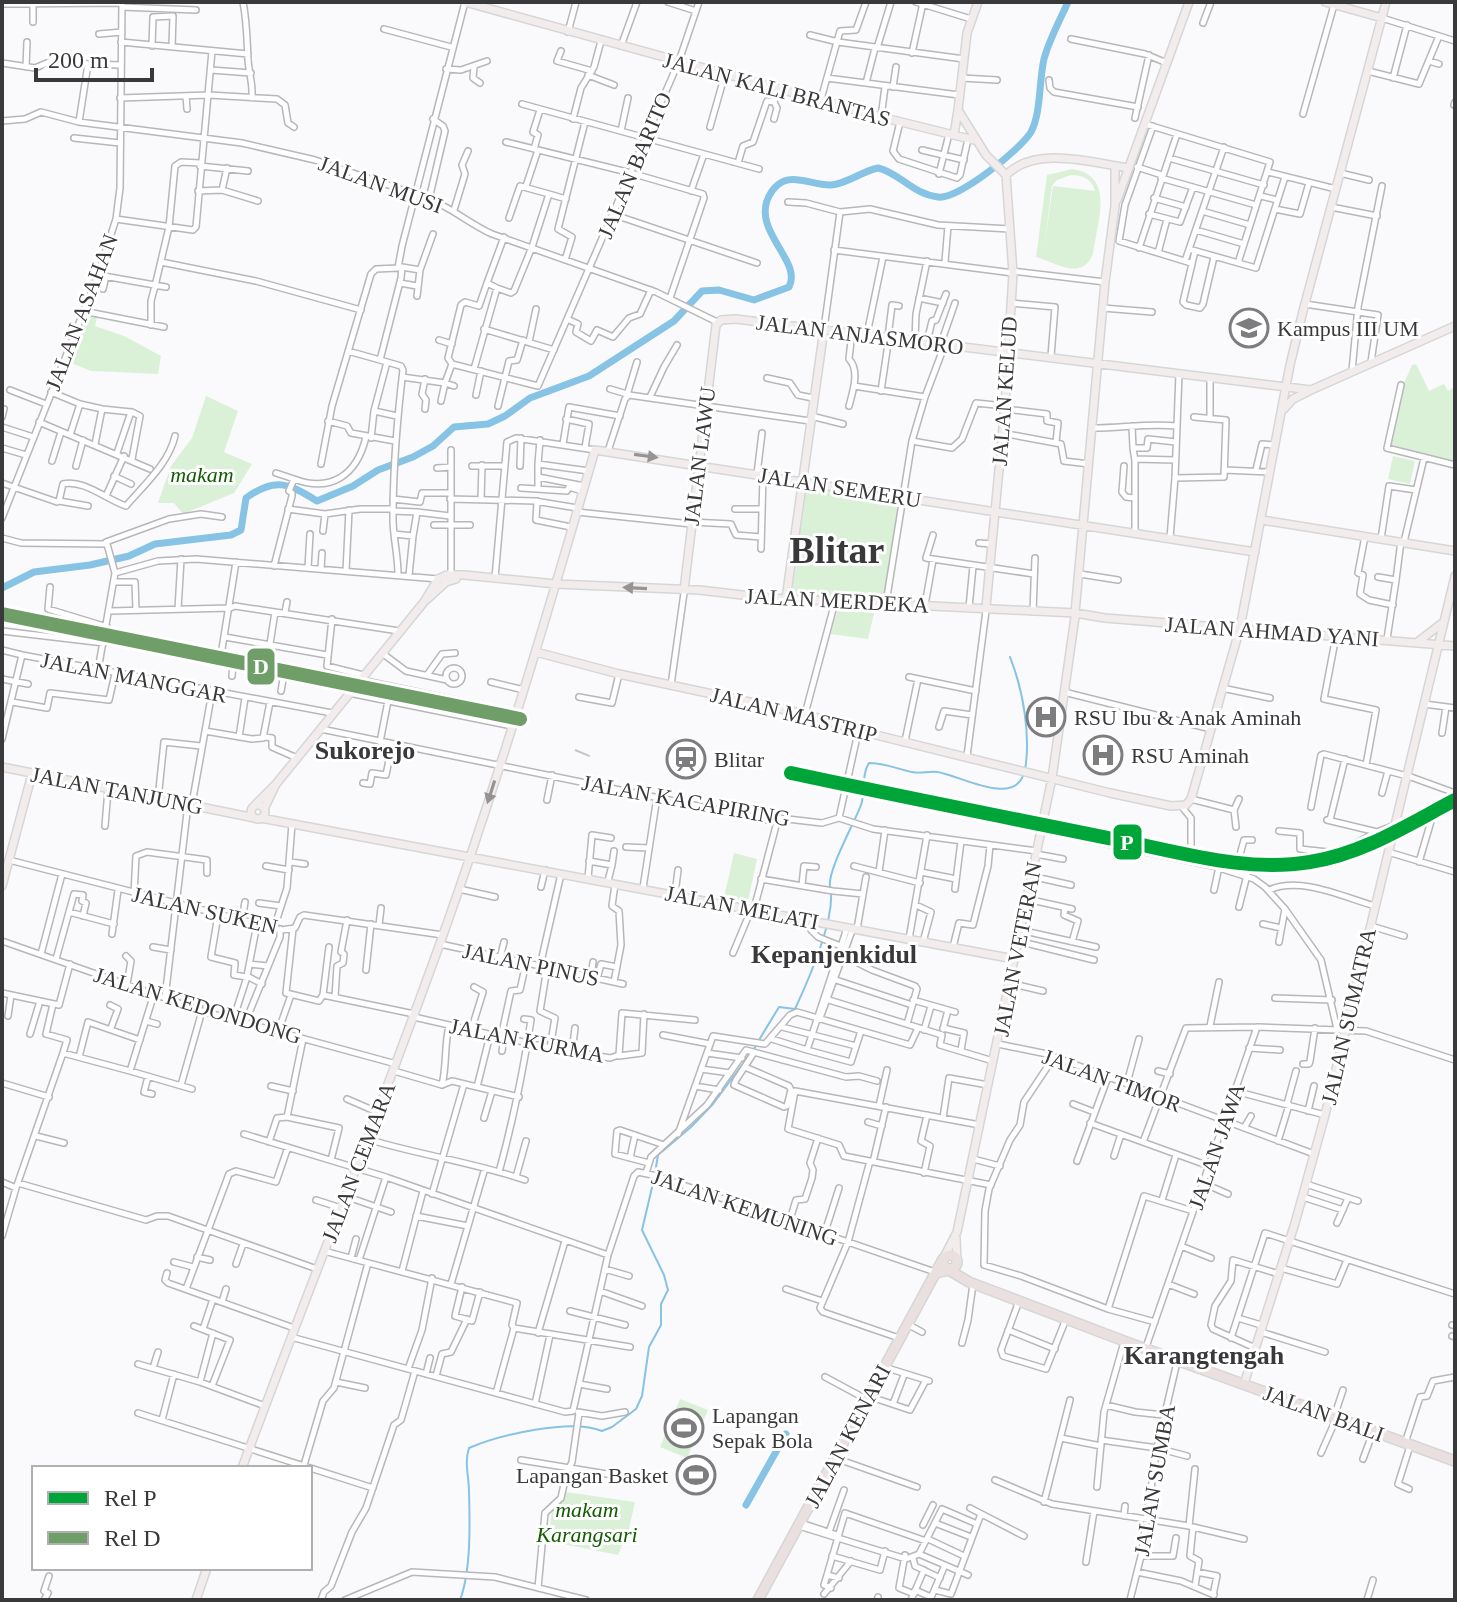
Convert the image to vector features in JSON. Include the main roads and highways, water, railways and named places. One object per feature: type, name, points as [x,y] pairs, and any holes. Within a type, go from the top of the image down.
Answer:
[{"type":"highway","points":[[936,1273],[953,1266],[952,1255],[943,1259]]},
{"type":"highway","name":"JALAN KENARI","points":[[758,1600],[943,1259]]},
{"type":"highway","name":"JALAN BALI","points":[[953,1266],[971,1282],[1019,1301],[1455,1461]]},
{"type":"main road","name":"JALAN KALI BRANTAS","points":[[465,2],[971,140]]},
{"type":"main road","points":[[952,134],[971,19],[978,2]]},
{"type":"main road","points":[[1115,206],[1148,125],[1189,2]]},
{"type":"main road","points":[[1325,2],[1382,18]]},
{"type":"main road","points":[[1240,628],[1275,445],[1305,304],[1331,207],[1332,188],[1340,173],[1386,2]]},
{"type":"main road","points":[[958,110],[971,140],[1004,174],[1033,159],[1132,166]]},
{"type":"main road","points":[[1115,166],[1115,206]]},
{"type":"main road","name":"JALAN KELUD","points":[[986,609],[1005,408],[1011,303],[1011,229],[1004,174]]},
{"type":"main road","name":"JALAN VETERAN","points":[[953,1266],[967,1181],[1052,778],[1080,574],[1105,282],[1115,206]]},
{"type":"main road","name":"JALAN ANJASMORO","points":[[717,322],[736,319],[852,332],[1311,390]]},
{"type":"main road","name":"JALAN LAWU","points":[[684,592],[697,464],[717,322]]},
{"type":"main road","points":[[1282,412],[1293,399],[1311,390],[1455,326]]},
{"type":"main road","points":[[786,599],[824,329]]},
{"type":"main road","name":"JALAN SEMERU","points":[[595,450],[1255,552]]},
{"type":"main road","name":"JALAN CEMARA","points":[[243,1466],[440,944],[517,713],[595,450]]},
{"type":"main road","points":[[1262,520],[1455,551]]},
{"type":"main road","name":"JALAN MERDEKA","points":[[424,602],[438,579],[451,575],[786,599],[1075,615]]},
{"type":"main road","name":"JALAN SUMATRA","points":[[1244,1384],[1299,1211],[1325,1115],[1341,1029],[1393,853],[1395,825],[1410,777],[1423,703],[1455,576]]},
{"type":"main road","points":[[276,784],[261,814],[254,807],[424,602],[446,582],[473,577]]},
{"type":"main road","name":"JALAN AHMAD YANI","points":[[1075,615],[1455,646]]},
{"type":"main road","points":[[1417,642],[1443,621]]},
{"type":"main road","name":"JALAN MASTRIP","points":[[536,652],[619,674],[805,714],[858,733],[905,741],[1097,790],[1182,807],[1191,799],[1240,628]]},
{"type":"main road","name":"JALAN TANJUNG","points":[[2,767],[108,790],[232,812],[261,814]]},
{"type":"main road","points":[[2,886],[32,774]]},
{"type":"main road","name":"JALAN TANJUNG","points":[[232,812],[254,807]]},
{"type":"main road","name":"JALAN MELATI","points":[[261,814],[288,823],[1014,959]]},
{"type":"main road","name":"JALAN VETERAN","points":[[943,1259],[957,1232]]},
{"type":"main road","points":[[196,1600],[206,1570]]},
{"type":"waterway","points":[[2,588],[34,572],[129,556],[155,544],[231,535],[241,530],[246,498],[256,491],[282,485],[317,501],[353,486],[378,470],[433,446],[454,427],[488,424],[530,398],[589,376],[674,321],[702,291],[719,290],[754,300],[789,287],[789,267],[766,221],[765,209],[775,187],[790,180],[837,184],[878,168],[921,192],[938,197],[947,196],[974,182],[1002,161],[1031,132],[1037,116],[1044,59],[1068,2]]},
{"type":"waterway","points":[[1010,657],[1025,713],[1025,770]]},
{"type":"waterway","points":[[830,887],[837,859],[861,805],[869,763],[915,773],[937,772],[996,788],[1017,785],[1023,776]]},
{"type":"waterway","points":[[759,1040],[779,1007],[795,1009],[824,936],[831,893]]},
{"type":"waterway","points":[[655,1173],[658,1155],[713,1104],[756,1046]]},
{"type":"waterway","points":[[460,1600],[469,1547],[469,1448],[516,1433],[554,1427],[589,1427],[602,1431],[636,1409],[642,1396],[649,1347],[661,1325],[661,1304],[668,1290],[642,1230],[654,1179]]},
{"type":"waterway","points":[[746,1505],[786,1434]]},
{"type":"railway","points":[[575,750],[592,757]]},
{"type":"rail line","name":"D","points":[[2,614],[520,719]]},
{"type":"rail line","name":"P","points":[[791,773],[1186,854],[1260,865],[1310,862],[1349,852],[1455,800]]},
{"type":"place","name":"Kampus III UM","points":[[1249,328]]},
{"type":"place","name":"RSU Ibu & Anak Aminah","points":[[1046,717]]},
{"type":"place","name":"RSU Aminah","points":[[1103,755]]},
{"type":"place","name":"Blitar","points":[[686,759]]},
{"type":"place","name":"Lapangan Sepak Bola","points":[[684,1428]]},
{"type":"place","name":"Lapangan Basket","points":[[696,1475]]},
{"type":"district","name":"Blitar","points":[[837,550]]},
{"type":"district","name":"Sukorejo","points":[[365,750]]},
{"type":"district","name":"Kepanjenkidul","points":[[834,954]]},
{"type":"district","name":"Karangtengah","points":[[1204,1355]]},
{"type":"park label","name":"makam","points":[[202,474]]},
{"type":"park label","name":"makam Karangsari","points":[[587,1522]]}]
